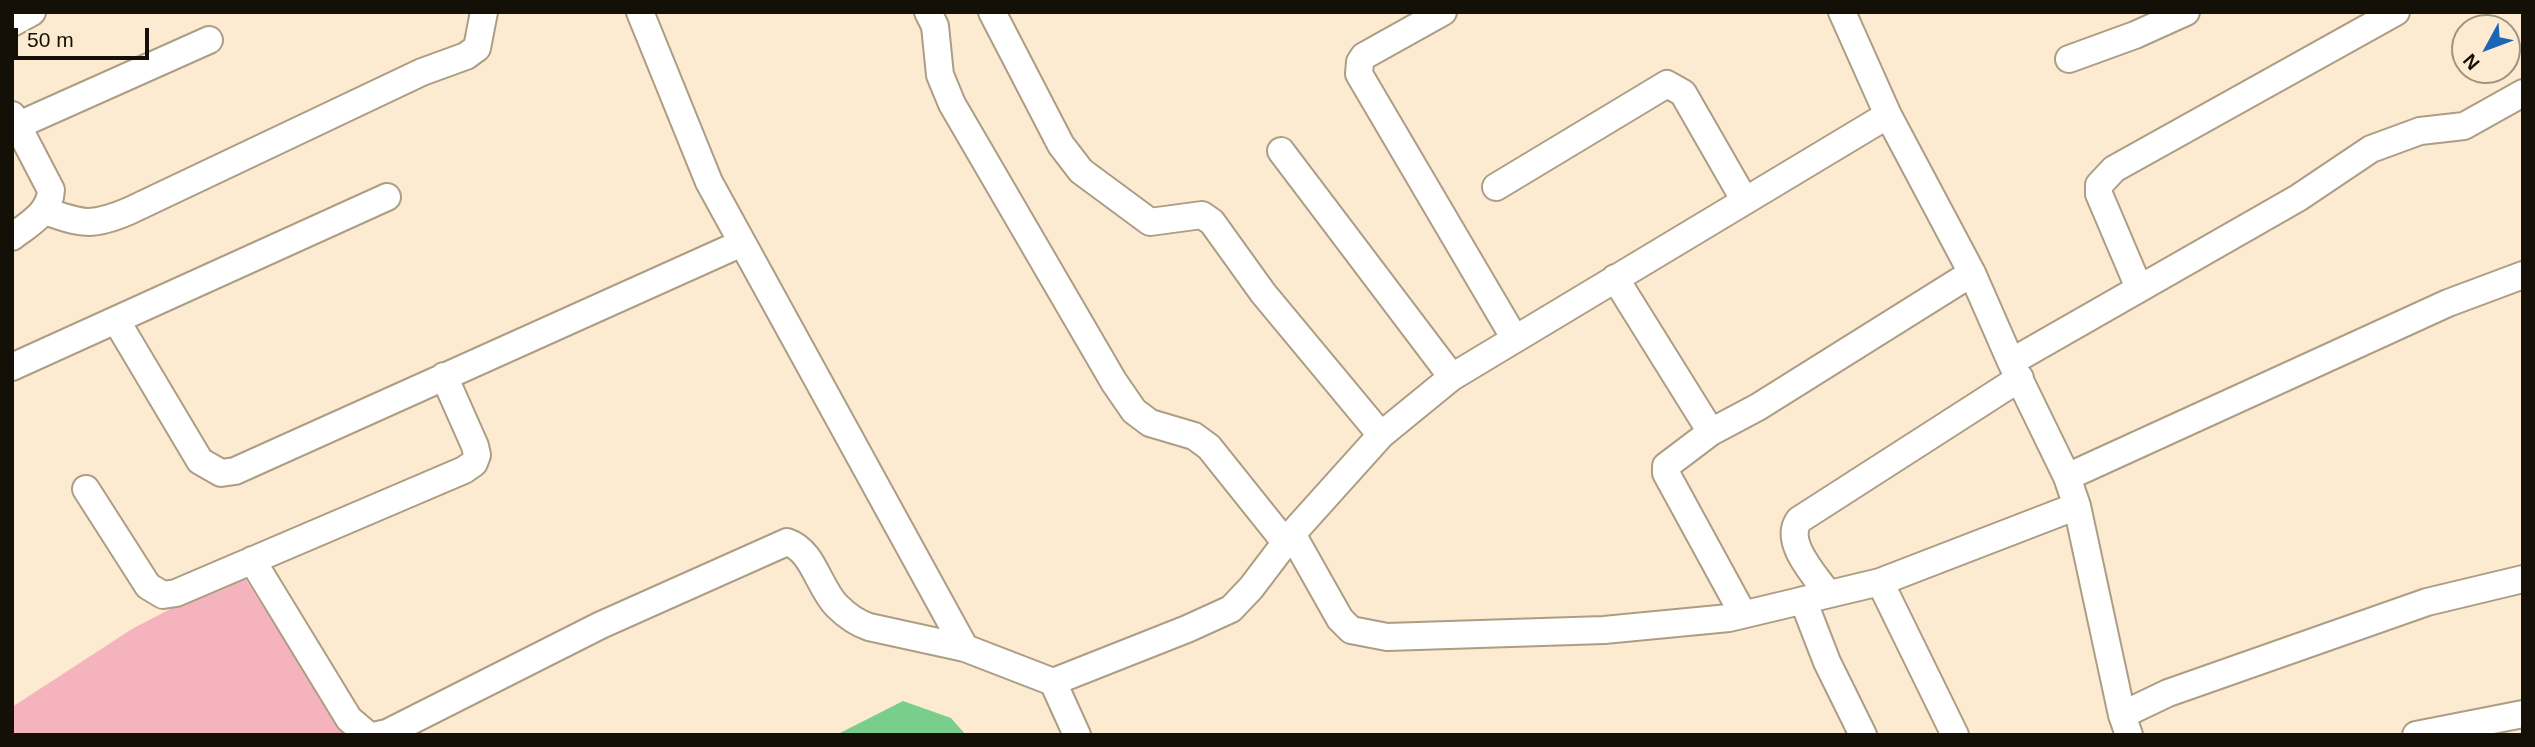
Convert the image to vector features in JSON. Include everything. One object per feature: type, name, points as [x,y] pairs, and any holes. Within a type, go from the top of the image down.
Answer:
[{"type":"street","points":[[12,23],[32,12]]},
{"type":"street","points":[[45,211],[79,223],[98,222],[129,211],[422,72],[466,56],[477,48],[484,12]]},
{"type":"street","points":[[640,12],[709,182],[965,648]]},
{"type":"street","points":[[928,12],[935,26],[940,75],[952,104],[1114,382],[1134,411],[1150,424],[1194,436],[1209,447],[1288,538],[1340,619],[1351,630],[1387,637],[1604,630],[1729,618],[1880,582],[2077,506]]},
{"type":"street","points":[[992,12],[1061,145],[1080,171],[1150,222],[1202,215],[1212,222],[1263,293],[1381,435]]},
{"type":"street","points":[[1443,12],[1364,55],[1359,74],[1515,339]]},
{"type":"street","points":[[1842,12],[1888,116],[1972,273],[2067,477],[2077,506],[2125,725],[2168,693],[2427,603],[2523,579]]},
{"type":"street","points":[[2069,59],[2135,35],[2186,12]]},
{"type":"street","points":[[2139,288],[2099,194],[2099,185],[2106,177],[2114,169],[2396,12]]},
{"type":"street","points":[[12,237],[45,211],[51,198],[51,190],[14,122],[209,40]]},
{"type":"street","points":[[1496,187],[1667,84],[1682,93],[1745,201]]},
{"type":"street","points":[[1863,735],[1828,662],[1815,597],[1795,544],[1793,533],[1799,520],[2139,288],[2298,198],[2371,149],[2420,131],[2464,126],[2523,93]]},
{"type":"street","points":[[378,735],[387,733],[601,625],[787,542],[799,547],[836,605],[858,623],[965,648],[1053,682],[1187,629],[1231,609],[1251,588],[1288,538],[1381,435],[1452,377],[1888,116]]},
{"type":"street","points":[[1280,151],[1452,377]]},
{"type":"street","points":[[12,367],[387,197]]},
{"type":"street","points":[[116,320],[200,461],[221,473],[235,471],[742,243]]},
{"type":"street","points":[[1744,614],[1666,473],[1666,466],[1711,432],[1758,407],[1972,273]]},
{"type":"street","points":[[2067,477],[2448,303],[2523,275]]},
{"type":"street","points":[[1615,278],[1711,432]]},
{"type":"street","points":[[86,489],[148,586],[163,595],[176,593],[464,470],[474,463],[477,454],[475,446],[444,376]]},
{"type":"street","points":[[252,560],[349,719],[369,735]]},
{"type":"street","points":[[1880,582],[1955,735]]},
{"type":"street","points":[[1053,682],[1077,735]]},
{"type":"street","points":[[2416,735],[2523,715]]},
{"type":"shaded area","points":[[241,572],[345,735],[12,735],[12,707],[132,629]]},
{"type":"shaded area","points":[[903,701],[951,718],[966,735],[836,735]]}]
